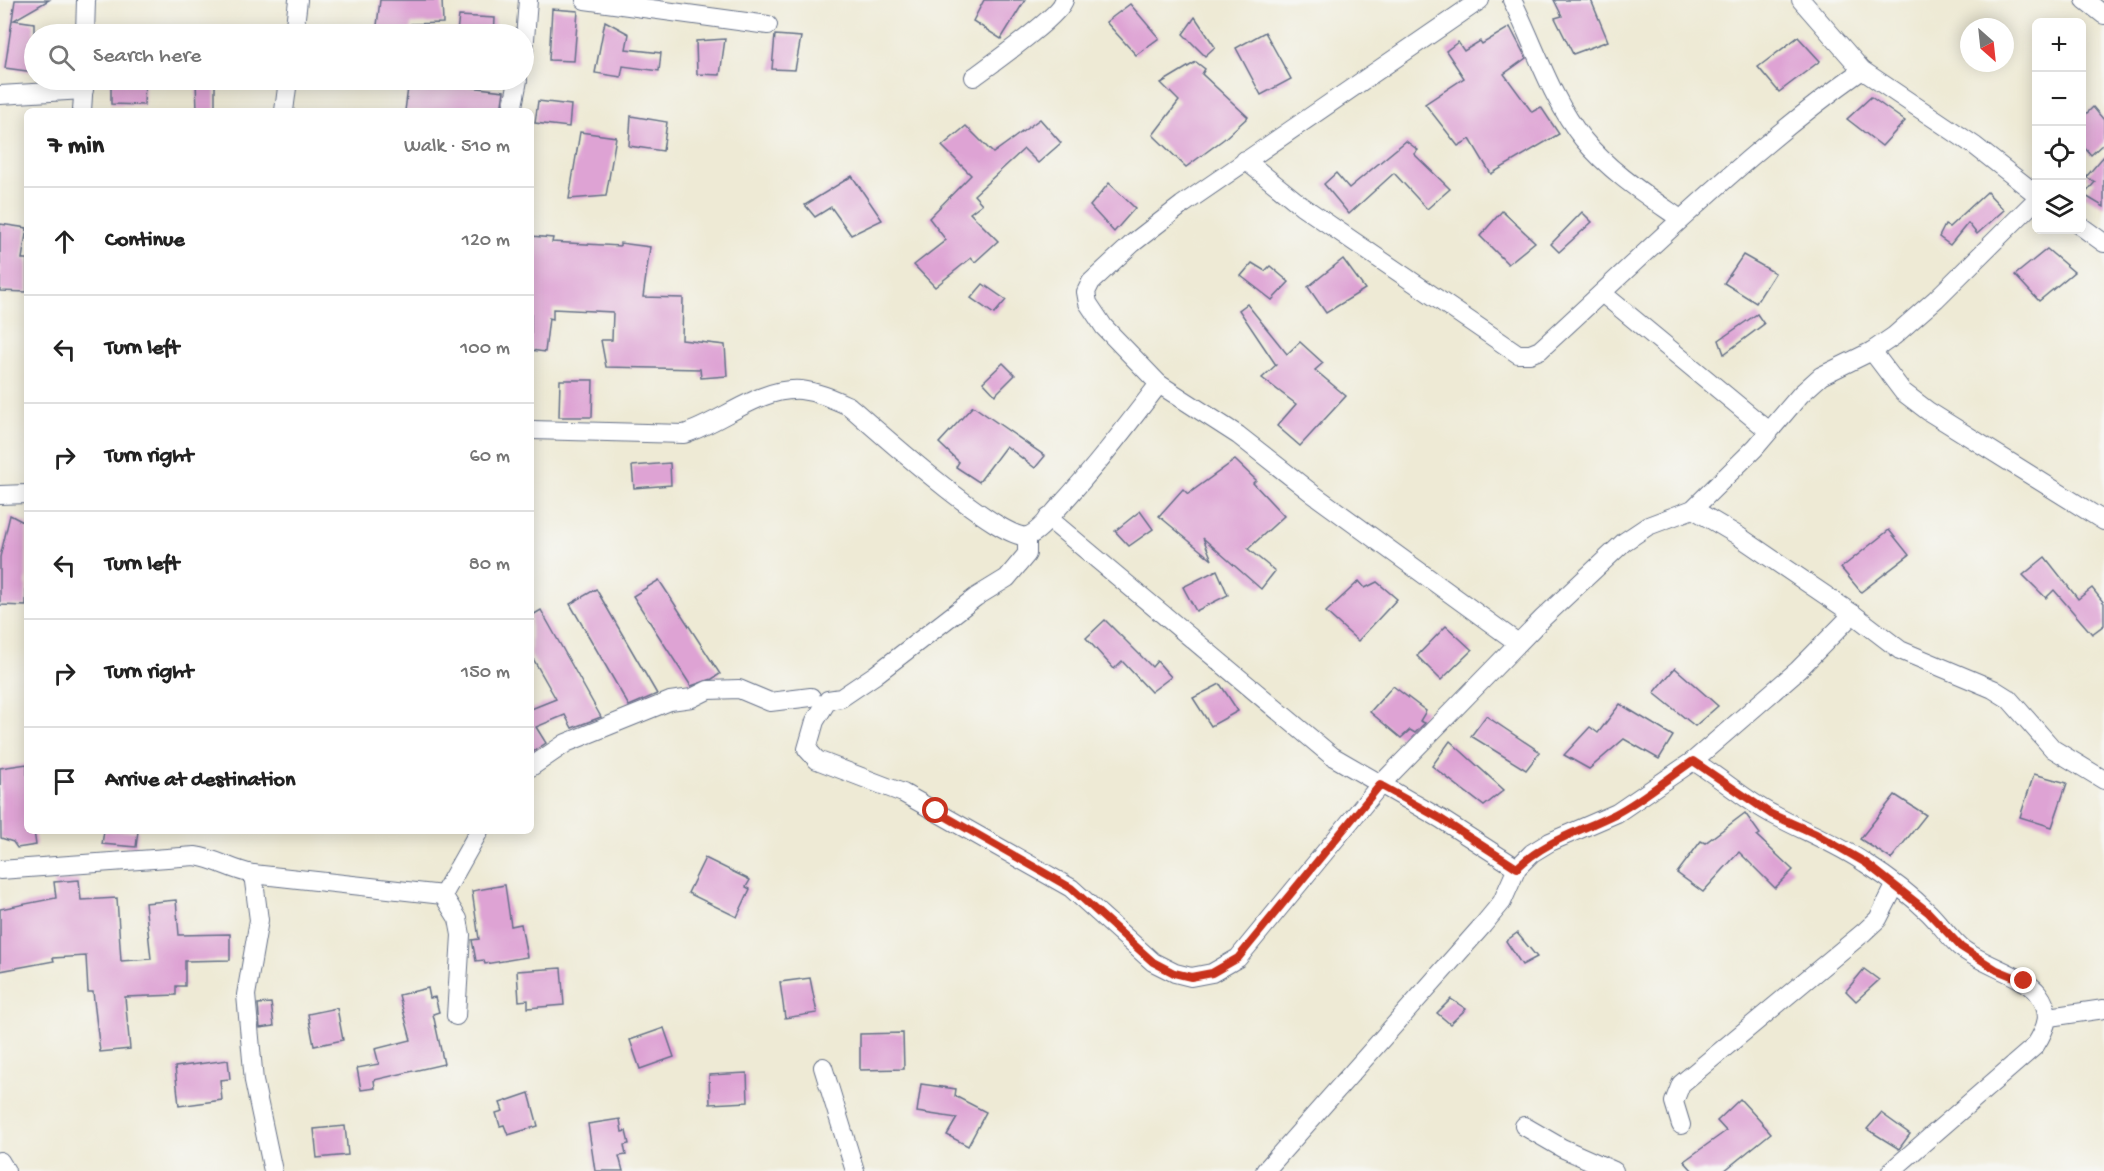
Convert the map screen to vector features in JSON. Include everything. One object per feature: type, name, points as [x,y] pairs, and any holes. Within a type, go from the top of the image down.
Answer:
[{"type":"street","points":[[85,24],[86,0]]},
{"type":"street","points":[[295,24],[298,0]]},
{"type":"street","points":[[526,24],[528,0]]},
{"type":"street","points":[[585,0],[768,25]]},
{"type":"street","points":[[974,77],[1050,18],[1064,0]]},
{"type":"street","points":[[1480,0],[1245,160],[1133,243],[1091,282],[1086,292],[1088,303],[1104,327],[1159,384],[1228,428],[1313,495],[1518,643]]},
{"type":"street","points":[[1512,0],[1557,98],[1584,140],[1617,172],[1679,218]]},
{"type":"street","points":[[1801,0],[1862,70],[1975,146],[2032,190]]},
{"type":"street","points":[[2085,0],[2104,15]]},
{"type":"street","points":[[1245,160],[1302,206],[1518,354],[1530,354],[1540,350],[1679,218],[1810,106],[1862,70]]},
{"type":"street","points":[[0,94],[37,90]]},
{"type":"street","points":[[82,108],[84,90]]},
{"type":"street","points":[[284,108],[287,90]]},
{"type":"street","points":[[513,108],[516,90]]},
{"type":"street","points":[[1027,536],[1027,554],[1007,578],[976,597],[875,675],[841,698],[828,700],[815,721],[807,749],[817,760],[903,793],[1071,888],[1153,962],[1191,977],[1212,973],[1238,958],[1380,785],[1518,643],[1624,542],[1648,526],[1693,509],[1724,482],[1801,394],[1821,376],[1872,351],[1936,299],[2032,205]]},
{"type":"street","points":[[2086,230],[2104,243]]},
{"type":"street","points":[[1602,293],[1769,431]]},
{"type":"street","points":[[1872,351],[1903,392],[1928,411],[2104,521]]},
{"type":"street","points":[[534,430],[684,434],[705,427],[763,397],[799,390],[825,395],[849,406],[975,511],[1017,537],[1027,536],[1048,518],[1096,466],[1159,384]]},
{"type":"street","points":[[0,495],[24,494]]},
{"type":"street","points":[[1693,509],[1737,535],[1853,614],[1900,650],[1993,689],[2009,699],[2053,748],[2104,780]]},
{"type":"street","points":[[1048,518],[1332,756],[1441,819],[1517,868]]},
{"type":"street","points":[[1265,1171],[1496,909],[1517,868],[1550,842],[1617,813],[1693,761],[1798,670],[1853,614]]},
{"type":"street","points":[[534,764],[566,743],[670,701],[692,698],[708,690],[739,689],[770,702],[811,697]]},
{"type":"street","points":[[1693,761],[1771,814],[1816,834],[1866,863],[1928,912],[1961,947],[1997,970],[2024,981],[2038,992],[2049,1017],[2047,1028],[2035,1046],[1891,1171]]},
{"type":"street","points":[[443,895],[477,834]]},
{"type":"street","points":[[0,870],[182,856],[214,859],[242,872],[253,874],[443,895]]},
{"type":"street","points":[[253,874],[258,920],[246,995],[254,1081],[273,1171]]},
{"type":"street","points":[[1681,1125],[1674,1102],[1675,1094],[1681,1084],[1864,932],[1878,919],[1895,886]]},
{"type":"street","points":[[443,895],[458,919],[462,935],[456,1016]]},
{"type":"street","points":[[2049,1017],[2104,1009]]},
{"type":"street","points":[[823,1067],[855,1171]]},
{"type":"street","points":[[1524,1126],[1562,1148],[1614,1171]]},
{"type":"street","points":[[0,1161],[6,1171]]},
{"type":"building","points":[[15,0],[49,0],[14,20],[34,24],[24,24],[24,71],[5,68]]},
{"type":"building","points":[[380,0],[442,0],[443,23],[377,24]]},
{"type":"building","points":[[984,0],[1025,0],[1001,39],[973,21]]},
{"type":"building","points":[[1554,0],[1591,0],[1608,41],[1573,54],[1555,18],[1562,16]]},
{"type":"building","points":[[1130,4],[1159,38],[1136,55],[1106,22]]},
{"type":"building","points":[[552,9],[578,11],[574,61],[549,60]]},
{"type":"building","points":[[459,16],[495,18],[495,24],[458,24]]},
{"type":"building","points":[[1195,17],[1215,47],[1205,56],[1183,34]]},
{"type":"building","points":[[605,21],[629,34],[626,49],[661,53],[659,71],[623,66],[621,77],[595,73]]},
{"type":"building","points":[[1510,27],[1526,58],[1504,74],[1532,112],[1541,107],[1559,134],[1491,174],[1470,139],[1458,146],[1425,104],[1464,78],[1446,51],[1458,42],[1464,51],[1480,41],[1482,44]]},
{"type":"building","points":[[1265,32],[1291,79],[1261,95],[1236,48]]},
{"type":"building","points":[[775,35],[801,37],[795,70],[772,69]]},
{"type":"building","points":[[1798,37],[1820,61],[1779,92],[1758,67]]},
{"type":"building","points":[[725,39],[720,75],[697,74],[696,41]]},
{"type":"building","points":[[1196,62],[1205,69],[1202,74],[1248,117],[1224,139],[1186,167],[1153,135],[1179,101],[1161,83]]},
{"type":"building","points":[[111,90],[145,90],[144,105],[111,104]]},
{"type":"building","points":[[196,90],[215,90],[215,108],[197,108]]},
{"type":"building","points":[[408,90],[504,91],[501,108],[405,108]]},
{"type":"building","points":[[1871,97],[1905,121],[1882,146],[1847,119]]},
{"type":"building","points":[[538,101],[571,105],[569,127],[535,123]]},
{"type":"building","points":[[2093,107],[2104,120],[2104,143],[2091,155],[2086,149],[2086,114]]},
{"type":"building","points":[[631,116],[667,122],[663,151],[629,146]]},
{"type":"building","points":[[1040,119],[1061,143],[1038,163],[1024,149],[974,195],[982,204],[970,213],[998,241],[975,262],[971,258],[935,287],[914,265],[946,240],[929,218],[971,175],[942,146],[966,126],[993,153]]},
{"type":"building","points":[[580,132],[616,137],[606,196],[569,199]]},
{"type":"building","points":[[1406,141],[1418,150],[1414,154],[1450,189],[1427,209],[1394,173],[1349,214],[1324,184],[1336,173],[1349,188]]},
{"type":"building","points":[[2104,156],[2104,207],[2086,196],[2086,193],[2095,182],[2086,177]]},
{"type":"building","points":[[852,176],[882,220],[851,235],[831,207],[815,217],[805,205]]},
{"type":"building","points":[[1109,183],[1135,208],[1114,232],[1090,206]]},
{"type":"building","points":[[1987,192],[2004,210],[1977,234],[1968,223],[1950,245],[1939,237],[1945,225],[1949,227]]},
{"type":"building","points":[[1502,211],[1535,242],[1508,264],[1480,236]]},
{"type":"building","points":[[1582,212],[1592,222],[1559,252],[1551,244]]},
{"type":"building","points":[[0,224],[24,228],[22,259],[24,259],[24,292],[0,291]]},
{"type":"building","points":[[534,236],[553,238],[552,242],[620,246],[620,243],[650,247],[643,297],[683,298],[682,340],[725,345],[727,376],[701,378],[700,369],[606,367],[601,340],[612,340],[613,312],[553,309],[553,319],[549,318],[545,352],[534,350]]},
{"type":"building","points":[[2047,249],[2074,272],[2039,301],[2015,275]]},
{"type":"building","points":[[1743,255],[1775,273],[1756,303],[1724,283]]},
{"type":"building","points":[[1343,259],[1365,289],[1326,313],[1308,287]]},
{"type":"building","points":[[1252,263],[1265,271],[1270,266],[1289,282],[1272,300],[1241,276]]},
{"type":"building","points":[[983,284],[1006,300],[994,314],[971,298]]},
{"type":"building","points":[[1247,304],[1287,354],[1300,342],[1323,363],[1315,370],[1346,396],[1300,446],[1277,426],[1296,404],[1262,378],[1276,365],[1239,310]]},
{"type":"building","points":[[1757,314],[1764,324],[1724,354],[1719,340]]},
{"type":"building","points":[[1003,363],[1015,375],[995,395],[983,382]]},
{"type":"building","points":[[560,380],[593,380],[592,417],[559,417]]},
{"type":"building","points":[[973,406],[1045,456],[1035,468],[1006,446],[979,482],[956,467],[959,462],[939,443]]},
{"type":"building","points":[[1235,460],[1256,480],[1253,483],[1284,516],[1248,549],[1275,571],[1261,589],[1203,538],[1212,560],[1159,516],[1183,489],[1188,494]]},
{"type":"building","points":[[670,463],[671,485],[634,488],[632,466]]},
{"type":"building","points":[[1140,511],[1153,529],[1129,546],[1115,531]]},
{"type":"building","points":[[10,515],[24,522],[24,606],[0,605],[0,557]]},
{"type":"building","points":[[1889,530],[1909,555],[1861,592],[1841,568]]},
{"type":"building","points":[[2045,557],[2078,599],[2092,588],[2104,603],[2104,625],[2092,634],[2054,590],[2046,598],[2023,575]]},
{"type":"building","points":[[1217,570],[1228,595],[1196,611],[1183,587]]},
{"type":"building","points":[[659,580],[720,674],[712,679],[691,686],[633,596]]},
{"type":"building","points":[[1359,581],[1365,588],[1377,582],[1397,599],[1358,641],[1326,612]]},
{"type":"building","points":[[596,589],[657,694],[629,706],[570,604]]},
{"type":"building","points":[[541,610],[601,717],[572,728],[565,715],[536,727],[546,743],[534,751],[534,708],[556,699],[534,660],[534,614]]},
{"type":"building","points":[[1105,620],[1152,667],[1157,661],[1171,677],[1151,692],[1122,661],[1114,669],[1086,638]]},
{"type":"building","points":[[1446,626],[1472,650],[1441,680],[1417,656]]},
{"type":"building","points":[[1675,668],[1718,706],[1695,726],[1654,693]]},
{"type":"building","points":[[1220,684],[1238,711],[1211,726],[1193,698]]},
{"type":"building","points":[[1393,686],[1426,711],[1420,721],[1425,723],[1415,733],[1410,730],[1401,738],[1370,712]]},
{"type":"building","points":[[1620,704],[1673,736],[1659,759],[1624,739],[1589,769],[1564,755],[1590,727],[1598,733]]},
{"type":"building","points":[[1486,716],[1540,752],[1526,770],[1471,736]]},
{"type":"building","points":[[1450,741],[1504,790],[1484,806],[1432,766]]},
{"type":"building","points":[[24,764],[24,834],[34,834],[36,845],[17,848],[13,842],[1,838],[0,768]]},
{"type":"building","points":[[2034,774],[2067,783],[2052,827],[2020,817]]},
{"type":"building","points":[[1895,795],[1926,815],[1891,859],[1860,839]]},
{"type":"building","points":[[1745,813],[1760,834],[1757,836],[1793,870],[1775,888],[1739,852],[1703,892],[1677,873],[1701,841],[1705,843]]},
{"type":"building","points":[[104,834],[138,834],[136,847],[102,844]]},
{"type":"building","points":[[705,858],[750,880],[746,887],[750,889],[737,917],[688,893]]},
{"type":"building","points":[[79,880],[81,900],[117,898],[121,961],[151,959],[145,903],[176,900],[179,935],[230,934],[230,960],[185,961],[185,986],[176,986],[176,995],[125,997],[130,1049],[100,1052],[93,992],[88,992],[86,956],[53,958],[54,961],[0,971],[0,909],[56,898],[54,882]]},
{"type":"building","points":[[505,885],[511,926],[521,924],[527,957],[485,964],[484,960],[476,961],[472,940],[479,939],[472,891]]},
{"type":"building","points":[[1517,933],[1537,957],[1522,965],[1506,941]]},
{"type":"building","points":[[561,968],[564,1005],[528,1008],[528,1000],[519,1001],[517,971]]},
{"type":"building","points":[[1864,969],[1879,980],[1856,1001],[1846,991]]},
{"type":"building","points":[[810,978],[817,1013],[785,1018],[780,982]]},
{"type":"building","points":[[428,988],[430,998],[435,997],[439,1012],[433,1014],[444,1064],[374,1080],[375,1088],[361,1090],[357,1068],[379,1064],[375,1049],[411,1040],[399,995]]},
{"type":"building","points":[[1451,999],[1466,1009],[1450,1024],[1437,1013]]},
{"type":"building","points":[[271,1003],[274,1026],[260,1028],[258,1004]]},
{"type":"building","points":[[337,1008],[343,1040],[314,1046],[308,1014]]},
{"type":"building","points":[[664,1028],[674,1057],[640,1069],[630,1040]]},
{"type":"building","points":[[903,1033],[904,1069],[860,1070],[860,1034]]},
{"type":"building","points":[[228,1060],[230,1079],[220,1080],[222,1100],[179,1106],[175,1067]]},
{"type":"building","points":[[747,1073],[748,1102],[710,1104],[709,1075]]},
{"type":"building","points":[[921,1084],[956,1089],[955,1096],[986,1112],[968,1146],[947,1135],[957,1118],[917,1112]]},
{"type":"building","points":[[529,1093],[538,1126],[508,1135],[504,1125],[500,1126],[496,1113],[503,1111],[500,1103]]},
{"type":"building","points":[[1740,1099],[1771,1133],[1724,1171],[1693,1171],[1684,1161],[1726,1131],[1717,1121]]},
{"type":"building","points":[[1881,1113],[1910,1134],[1899,1149],[1867,1129]]},
{"type":"building","points":[[620,1119],[622,1132],[626,1131],[629,1144],[624,1145],[626,1155],[619,1156],[623,1171],[595,1171],[588,1124]]},
{"type":"building","points":[[345,1126],[348,1155],[317,1158],[314,1129]]},
{"type":"route","points":[[936,811],[1071,888],[1153,962],[1174,973],[1191,977],[1212,973],[1238,958],[1380,785],[1441,819],[1517,868],[1550,842],[1617,813],[1693,761],[1771,814],[1816,834],[1866,863],[1928,912],[1961,947],[1997,970],[2024,981]]}]
